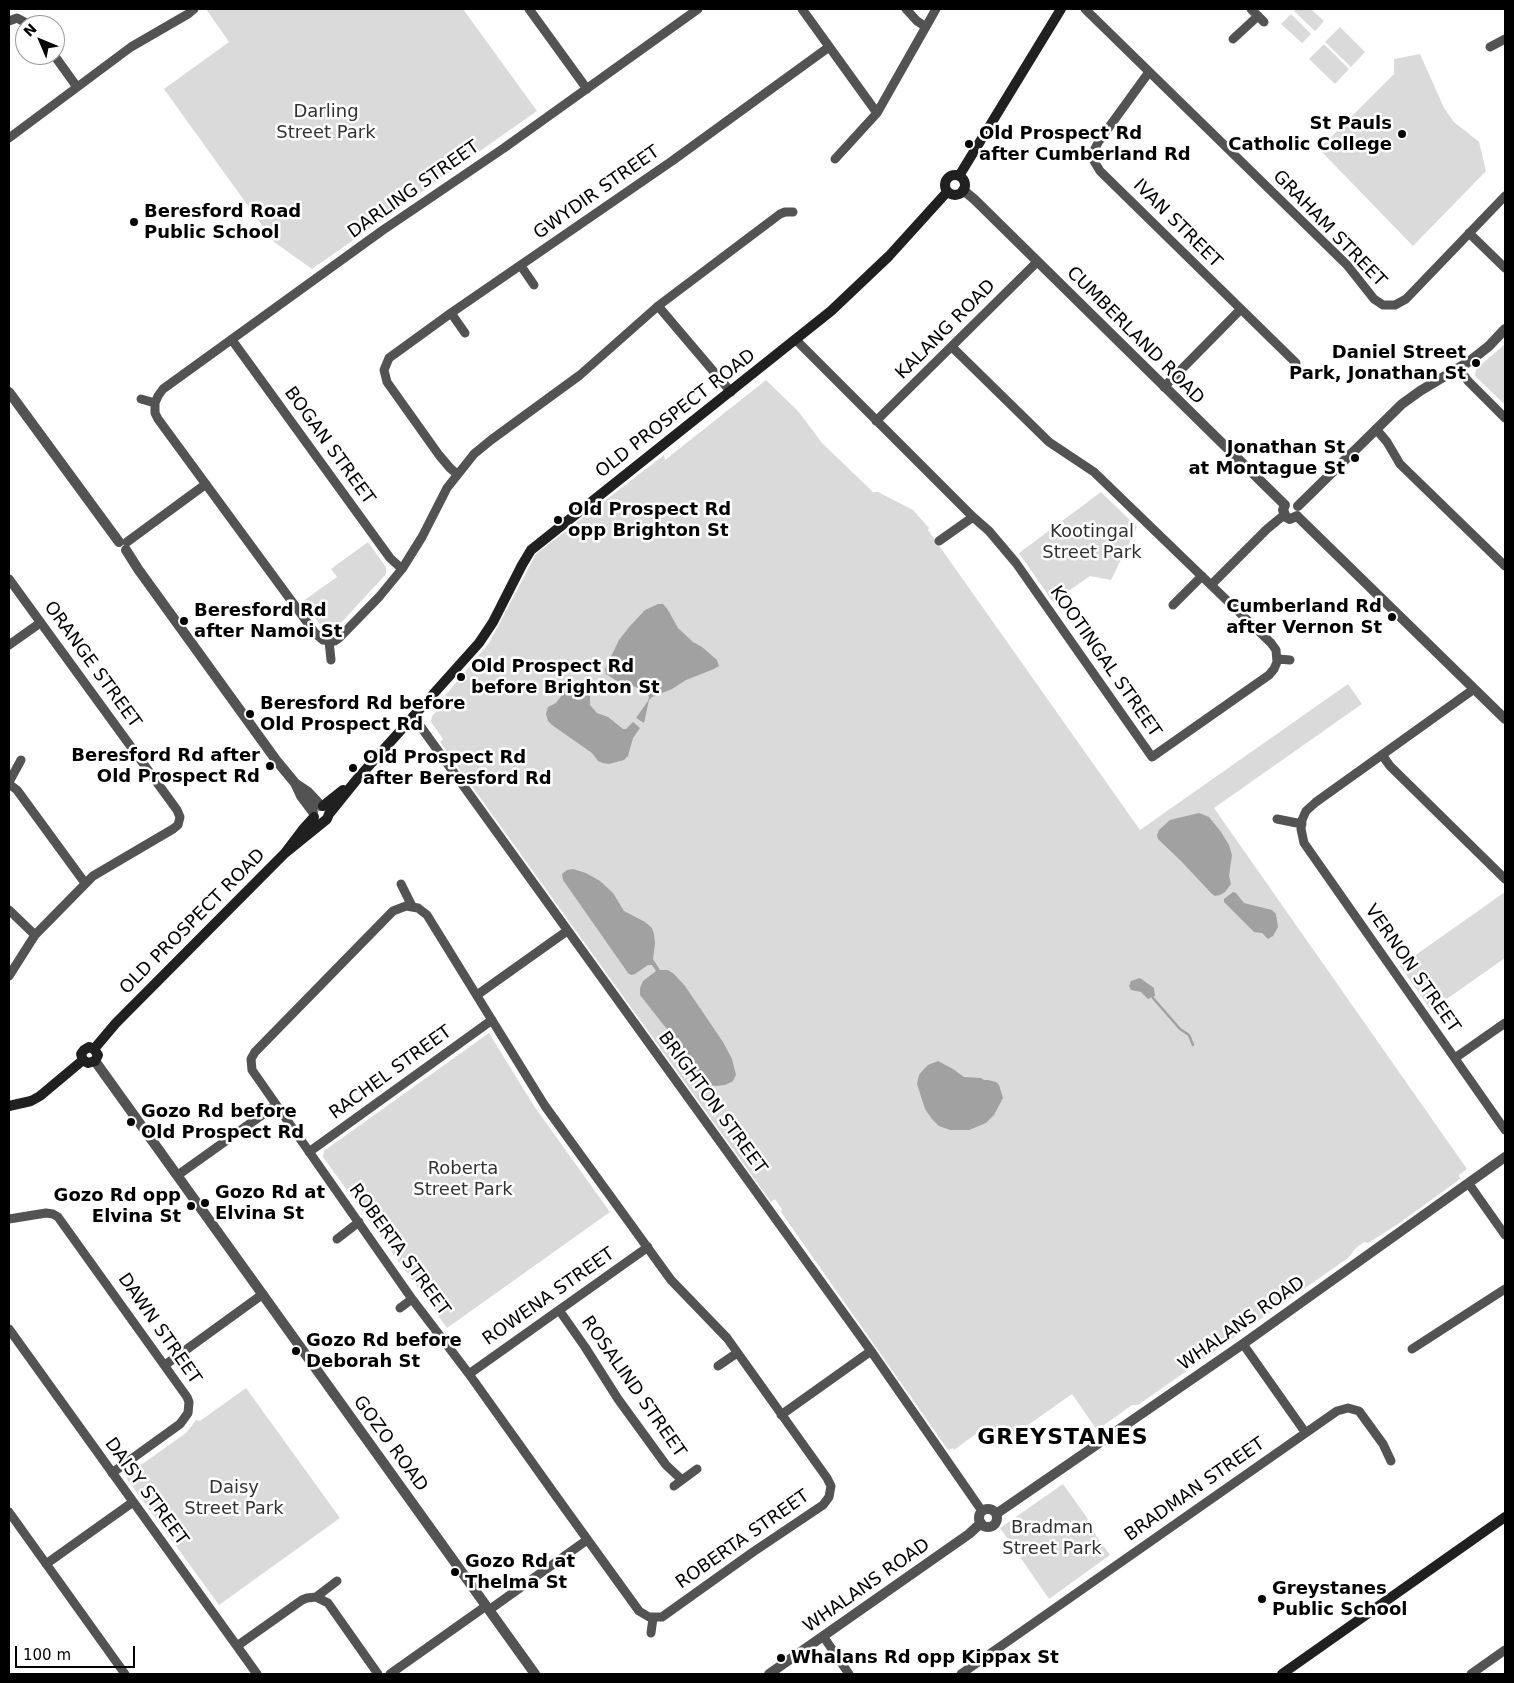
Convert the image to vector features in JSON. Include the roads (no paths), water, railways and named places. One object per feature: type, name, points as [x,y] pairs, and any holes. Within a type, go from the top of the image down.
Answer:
[{"type":"main road","points":[[959,176],[1061,9]]},
{"type":"main road","points":[[952,175],[959,176],[965,184],[963,190],[957,194],[948,192],[944,186],[946,179],[952,175]]},
{"type":"main road","name":"OLD PROSPECT ROAD","points":[[94,1049],[116,1022],[285,853],[304,828],[358,778],[479,643],[493,622],[531,550],[844,300],[889,256],[948,192]]},
{"type":"main road","points":[[89,1047],[94,1049],[98,1055],[95,1062],[90,1064],[82,1060],[81,1054],[89,1047]]},
{"type":"main road","points":[[9,1106],[31,1101],[40,1096],[82,1060]]},
{"type":"main road","points":[[1286,1673],[1505,1517]]},
{"type":"street","points":[[9,138],[131,47],[194,9]]},
{"type":"street","points":[[529,9],[587,89]]},
{"type":"street","name":"DARLING STREET","points":[[155,404],[163,389],[383,230],[587,89],[698,9]]},
{"type":"street","points":[[802,9],[877,113]]},
{"type":"street","points":[[906,9],[917,21],[926,27]]},
{"type":"street","points":[[835,159],[877,113],[936,9]]},
{"type":"street","name":"GRAHAM STREET","points":[[1085,9],[1346,265],[1374,299],[1383,305],[1392,306],[1404,300],[1469,234]]},
{"type":"street","points":[[1233,39],[1258,15]]},
{"type":"street","points":[[1490,47],[1505,38]]},
{"type":"street","name":"GWYDIR STREET","points":[[385,366],[393,355],[451,313],[522,266],[672,161],[829,47]]},
{"type":"street","points":[[62,65],[78,87]]},
{"type":"street","name":"IVAN STREET","points":[[1149,72],[1090,156],[1100,171],[1296,363]]},
{"type":"street","name":"CUMBERLAND ROAD","points":[[963,190],[1164,387],[1284,510]]},
{"type":"street","points":[[1505,196],[1469,234],[1505,268]]},
{"type":"street","points":[[141,399],[155,404],[155,413],[158,419],[315,633],[321,639],[329,641],[339,638],[402,569],[422,537],[447,488],[457,474],[483,446],[573,380],[658,306],[780,214],[792,212]]},
{"type":"street","name":"KALANG ROAD","points":[[876,421],[1037,262]]},
{"type":"street","points":[[522,266],[534,285]]},
{"type":"street","points":[[658,306],[731,392]]},
{"type":"street","points":[[1164,387],[1240,310]]},
{"type":"street","points":[[451,313],[465,333]]},
{"type":"street","points":[[1284,510],[1290,519],[1376,429],[1411,397],[1459,368],[1482,351],[1505,329]]},
{"type":"street","name":"BOGAN STREET","points":[[232,340],[390,558],[402,569]]},
{"type":"street","name":"KOOTINGAL STREET","points":[[796,340],[989,531],[1016,563],[1152,757],[1269,675],[1278,659]]},
{"type":"street","points":[[952,347],[1050,442],[1094,472],[1271,643],[1276,650],[1278,659],[1290,660]]},
{"type":"street","points":[[374,362],[385,366],[384,374],[387,382],[439,455],[457,474]]},
{"type":"street","points":[[1459,368],[1468,381],[1505,418]]},
{"type":"street","points":[[9,392],[124,545],[138,569],[270,752],[295,783],[302,796],[320,813]]},
{"type":"street","points":[[1376,429],[1387,442],[1400,464],[1505,566]]},
{"type":"street","points":[[124,545],[206,484]]},
{"type":"street","points":[[1212,585],[1292,502],[1297,511],[1474,689],[1504,716]]},
{"type":"street","points":[[938,541],[973,517]]},
{"type":"street","points":[[1173,605],[1202,576]]},
{"type":"street","name":"ORANGE STREET","points":[[9,579],[177,810],[182,821],[173,829],[99,871],[85,883],[35,935],[9,976]]},
{"type":"street","points":[[9,645],[40,623]]},
{"type":"street","points":[[329,641],[331,660]]},
{"type":"street","points":[[1277,819],[1302,824],[1306,811],[1316,802],[1474,689]]},
{"type":"street","name":"BRIGHTON STREET","points":[[413,716],[870,1351],[982,1511]]},
{"type":"street","points":[[1382,755],[1390,766],[1505,879]]},
{"type":"street","points":[[21,760],[9,783],[85,883]]},
{"type":"street","name":"VERNON STREET","points":[[1302,824],[1301,834],[1304,843],[1505,1130]]},
{"type":"street","name":"ROBERTA STREET","points":[[401,884],[412,906]]},
{"type":"street","name":"ROBERTA STREET","points":[[402,906],[412,906],[422,910],[427,916],[545,1106],[671,1280],[724,1335],[827,1478],[831,1490],[829,1497],[823,1505],[752,1552],[665,1615],[652,1618],[639,1611],[469,1374],[412,1299],[247,1062],[254,1052],[392,912],[402,906]]},
{"type":"street","points":[[9,910],[35,935]]},
{"type":"street","points":[[477,995],[567,931]]},
{"type":"street","name":"RACHEL STREET","points":[[309,1152],[492,1020]]},
{"type":"street","points":[[1455,1058],[1505,1023]]},
{"type":"street","name":"GOZO ROAD","points":[[95,1062],[535,1674]]},
{"type":"street","points":[[178,1175],[276,1105]]},
{"type":"street","name":"WHALANS ROAD","points":[[996,1514],[1243,1344],[1505,1157]]},
{"type":"street","points":[[1469,1184],[1505,1235]]},
{"type":"street","name":"DAWN STREET","points":[[9,1219],[55,1211],[187,1397],[189,1402],[188,1413],[180,1424],[112,1473]]},
{"type":"street","points":[[337,1239],[359,1222]]},
{"type":"street","name":"ROWENA STREET","points":[[469,1374],[648,1247]]},
{"type":"street","points":[[1412,1349],[1505,1288]]},
{"type":"street","points":[[165,1364],[263,1294]]},
{"type":"street","points":[[400,1308],[412,1299]]},
{"type":"street","name":"ROSALIND STREET","points":[[559,1310],[618,1399],[666,1466],[682,1480]]},
{"type":"street","name":"DAISY STREET","points":[[9,1329],[257,1674]]},
{"type":"street","points":[[1243,1344],[1305,1432]]},
{"type":"street","points":[[781,1415],[870,1351]]},
{"type":"street","points":[[718,1366],[737,1353]]},
{"type":"street","name":"BRADMAN STREET","points":[[961,1674],[1305,1432],[1341,1409],[1352,1405],[1361,1413],[1383,1444],[1391,1461]]},
{"type":"street","name":"ROSALIND STREET","points":[[674,1486],[697,1469]]},
{"type":"street","points":[[46,1564],[133,1502]]},
{"type":"street","points":[[991,1510],[996,1514],[996,1522],[992,1526],[987,1527],[981,1523],[979,1516],[982,1511],[991,1510]]},
{"type":"street","points":[[9,1512],[125,1674]]},
{"type":"street","name":"WHALANS ROAD","points":[[769,1674],[969,1534],[981,1523]]},
{"type":"street","points":[[390,1674],[587,1540]]},
{"type":"street","points":[[238,1646],[302,1600],[316,1597],[337,1581]]},
{"type":"street","points":[[316,1597],[328,1603],[378,1674]]},
{"type":"street","points":[[651,1634],[652,1618]]},
{"type":"street","points":[[823,1636],[850,1674]]},
{"type":"street","points":[[1471,1674],[1505,1650]]},
{"type":"waterway","points":[[1153,998],[1180,1029],[1189,1035],[1193,1045]]},
{"type":"place","name":"St Pauls Catholic College","points":[[1402,134]]},
{"type":"place","name":"Old Prospect Rd after Cumberland Rd","points":[[969,144]]},
{"type":"place","name":"Beresford Road Public School","points":[[134,222]]},
{"type":"place","name":"Daniel Street Park, Jonathan St","points":[[1476,363]]},
{"type":"place","name":"Jonathan St at Montague St","points":[[1355,458]]},
{"type":"place","name":"Old Prospect Rd opp Brighton St","points":[[558,520]]},
{"type":"place","name":"Cumberland Rd after Vernon St","points":[[1392,617]]},
{"type":"place","name":"Beresford Rd after Namoi St","points":[[184,621]]},
{"type":"place","name":"Old Prospect Rd before Brighton St","points":[[461,677]]},
{"type":"place","name":"Beresford Rd before Old Prospect Rd","points":[[250,714]]},
{"type":"place","name":"Beresford Rd after Old Prospect Rd","points":[[270,766]]},
{"type":"place","name":"Old Prospect Rd after Beresford Rd","points":[[353,768]]},
{"type":"place","name":"Gozo Rd before Old Prospect Rd","points":[[131,1122]]},
{"type":"place","name":"Gozo Rd at Elvina St","points":[[205,1203]]},
{"type":"place","name":"Gozo Rd opp Elvina St","points":[[191,1206]]},
{"type":"place","name":"Gozo Rd before Deborah St","points":[[296,1351]]},
{"type":"place","name":"Gozo Rd at Thelma St","points":[[455,1572]]},
{"type":"place","name":"Greystanes Public School","points":[[1262,1599]]},
{"type":"place","name":"Whalans Rd opp Kippax St","points":[[781,1658]]},
{"type":"district","name":"GREYSTANES","points":[[1063,1438]]},
{"type":"park label","name":"Darling Street Park","points":[[326,122]]},
{"type":"park label","name":"Kootingal Street Park","points":[[1092,542]]},
{"type":"park label","name":"Roberta Street Park","points":[[463,1179]]},
{"type":"park label","name":"Daisy Street Park","points":[[234,1498]]},
{"type":"park label","name":"Bradman Street Park","points":[[1052,1538]]}]
